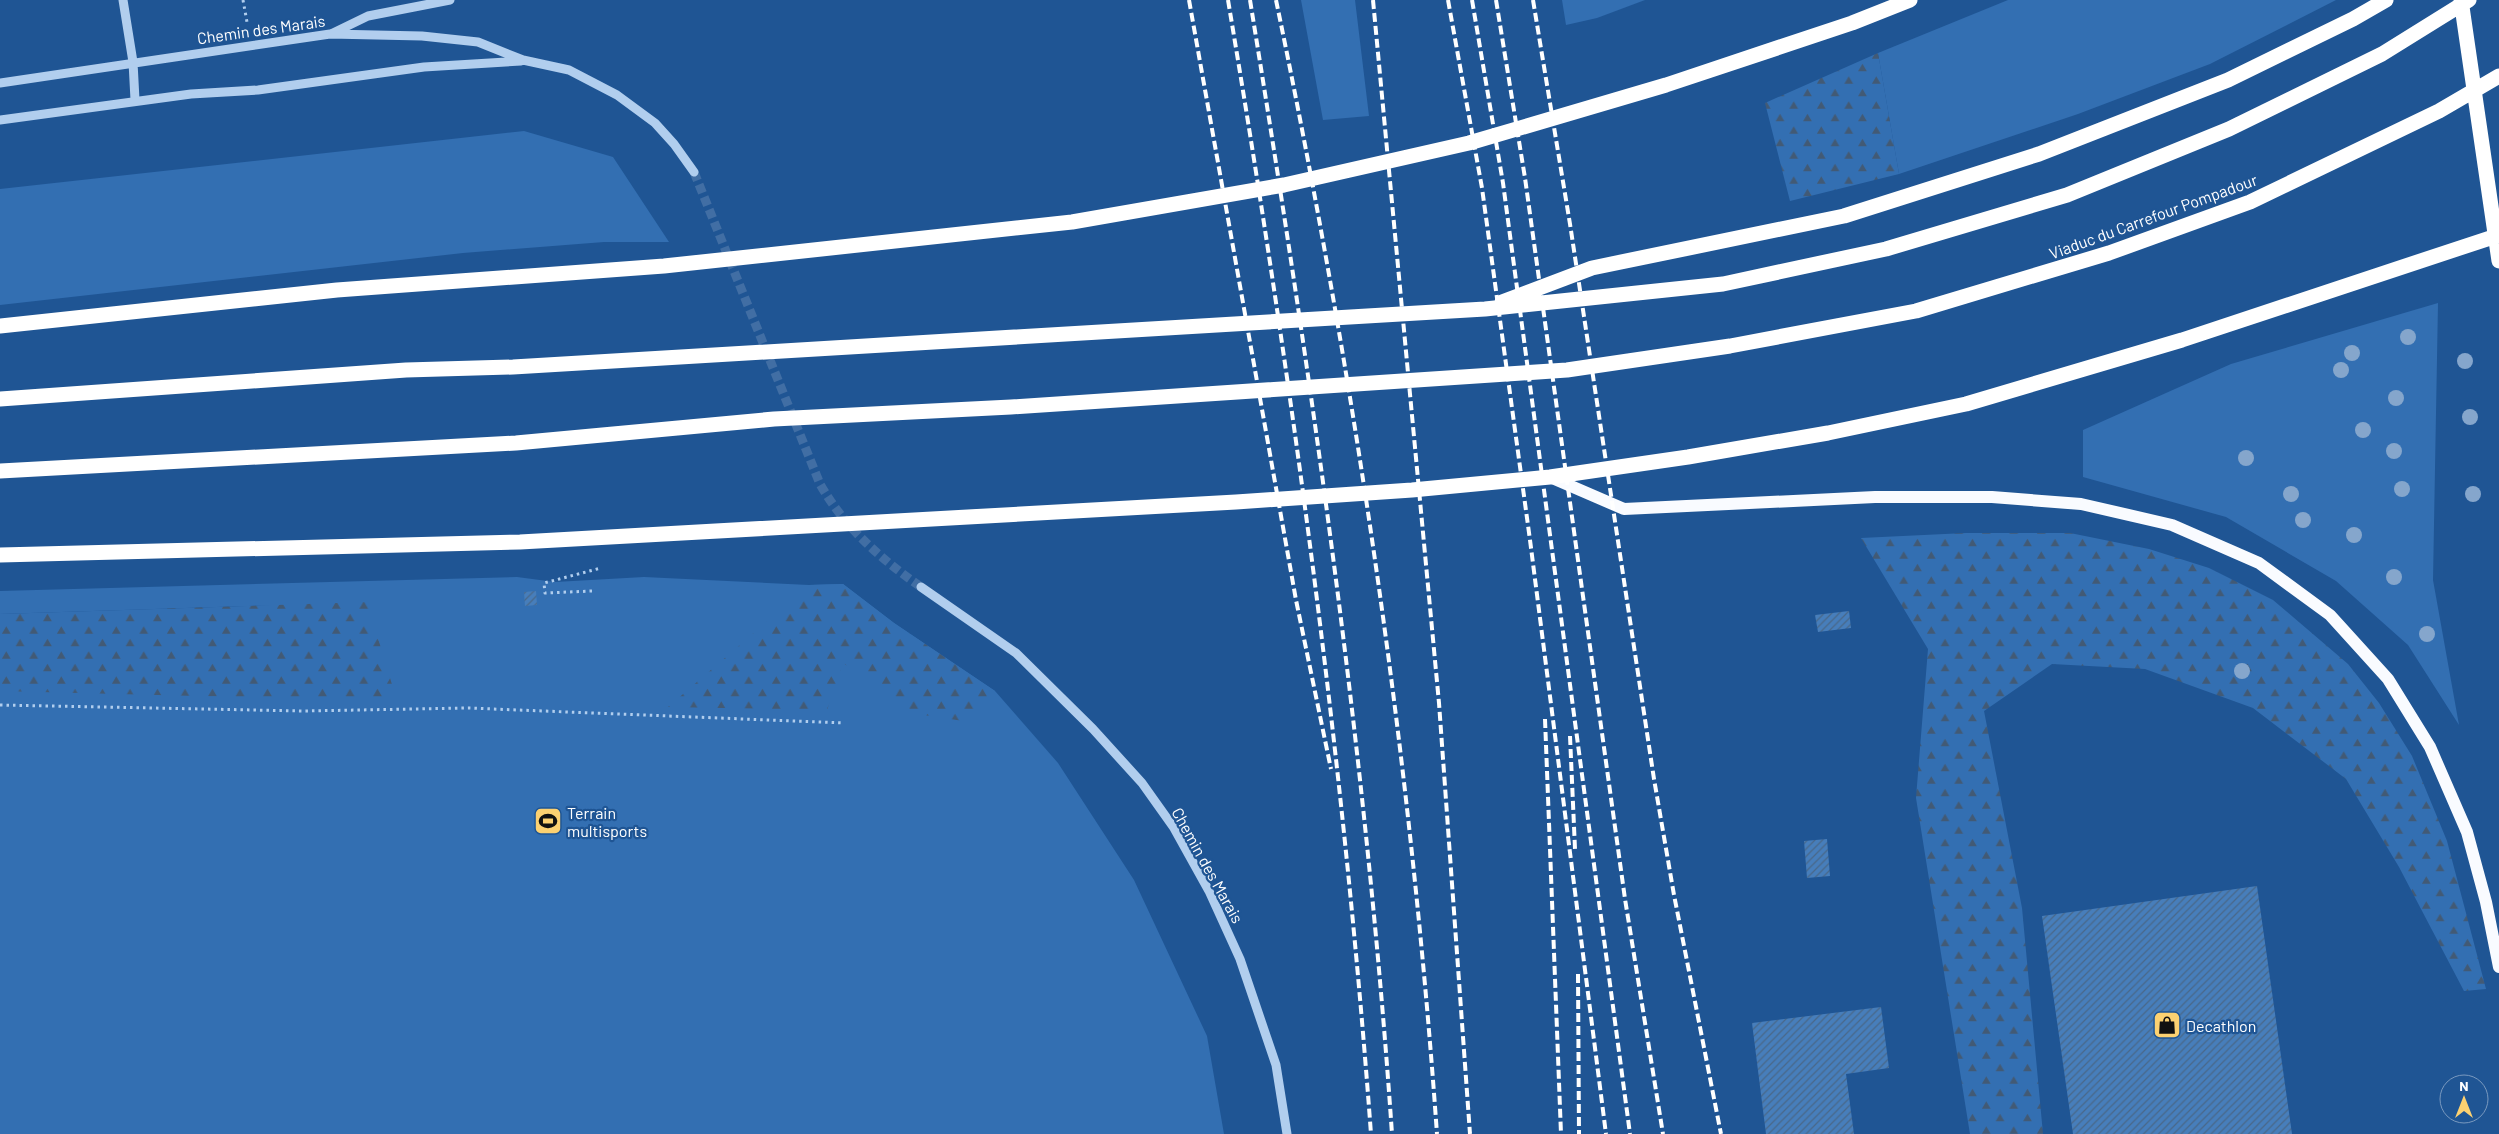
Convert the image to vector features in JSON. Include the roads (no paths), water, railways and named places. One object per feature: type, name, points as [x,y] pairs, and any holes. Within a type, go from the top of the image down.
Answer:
[{"type":"highway","points":[[0,326],[337,290],[664,266],[1072,222],[1284,185],[1469,143],[1666,85],[1852,23],[1910,0]]},
{"type":"highway","points":[[1485,309],[1592,268],[1844,216],[2039,154],[2228,80],[2353,19],[2386,0]]},
{"type":"highway","points":[[2461,0],[2499,261]]},
{"type":"highway","points":[[0,399],[406,370],[513,366],[1485,309],[1723,284],[1886,249],[2067,195],[2228,130],[2382,54],[2469,0]]},
{"type":"highway","name":"Viaduc du Carrefour Pompadour","points":[[0,471],[516,443],[774,419],[1011,407],[1566,370],[1730,346],[1916,310],[2109,253],[2250,202],[2439,111],[2499,76]]},
{"type":"highway","points":[[0,555],[520,542],[1236,502],[1412,490],[1550,477],[1688,457],[1828,433],[1966,404],[2182,340],[2499,235]]},
{"type":"main road","points":[[1550,477],[1624,508],[1875,497],[1992,498],[2081,504],[2172,525],[2259,563],[2330,615],[2388,679],[2430,747],[2467,832],[2486,902],[2499,967]]},
{"type":"street","points":[[123,0],[133,62],[135,100]]},
{"type":"street","points":[[330,34],[368,16],[450,0]]},
{"type":"street","name":"Chemin des Marais","points":[[0,83],[330,34],[422,36],[478,42],[523,60],[569,70],[617,95],[655,123],[674,144],[694,172]]},
{"type":"street","name":"Chemin des Marais","points":[[0,120],[135,100],[258,90],[424,67],[523,60]]},
{"type":"street","name":"Chemin des Marais","points":[[921,587],[1016,653],[1094,729],[1142,783],[1174,828],[1209,892],[1240,959],[1276,1065],[1287,1134]]},
{"type":"tunnel","points":[[694,172],[820,484],[852,529],[878,554],[921,587]]},
{"type":"railway","points":[[1189,0],[1296,600],[1331,769]]},
{"type":"railway","points":[[1228,0],[1273,282],[1313,566],[1346,849],[1371,1134]]},
{"type":"railway","points":[[1250,0],[1315,424],[1352,707],[1381,992],[1392,1134]]},
{"type":"railway","points":[[1276,0],[1330,282],[1376,564],[1411,848],[1426,991],[1437,1134]]},
{"type":"railway","points":[[1373,0],[1439,703],[1470,1134]]},
{"type":"railway","points":[[1448,0],[1482,188],[1530,540],[1606,1134]]},
{"type":"railway","points":[[1472,0],[1503,183],[1630,1134]]},
{"type":"railway","points":[[1496,0],[1525,178],[1625,899],[1663,1134]]},
{"type":"railway","points":[[1533,0],[1570,224],[1654,779],[1674,895],[1721,1134]]},
{"type":"railway","points":[[1545,719],[1561,1134]]},
{"type":"railway","points":[[1570,736],[1575,849]]},
{"type":"railway","points":[[1578,974],[1579,1134]]},
{"type":"place","name":"Terrain multisports","points":[[548,821]]},
{"type":"place","name":"Decathlon","points":[[2167,1025]]}]
